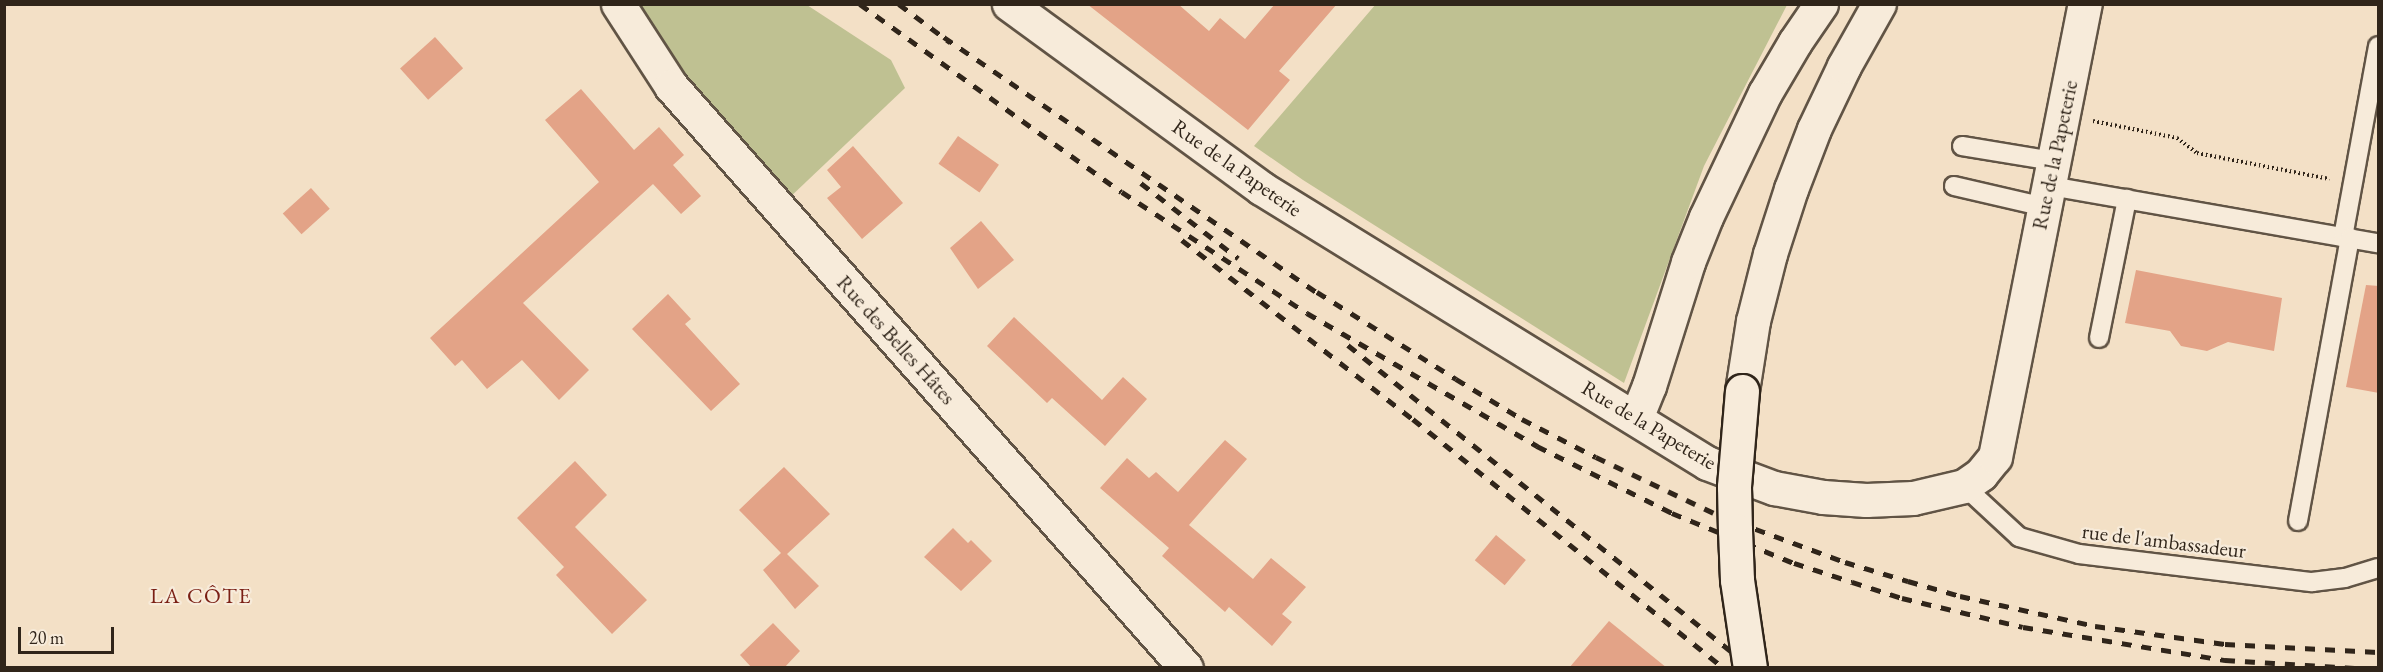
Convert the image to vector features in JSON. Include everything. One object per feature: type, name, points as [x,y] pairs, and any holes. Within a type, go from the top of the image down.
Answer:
[{"type":"street","name":"Rue des Belles Hâtes","points":[[618,4],[670,86],[1186,668]]},
{"type":"street","name":"Rue de la Papeterie","points":[[1009,4],[1261,188],[1707,463],[1774,488],[1823,497],[1866,500],[1913,498],[1965,486],[1981,474],[1995,457],[2085,4]]},
{"type":"street","points":[[1636,418],[1649,386],[1688,262],[1706,217],[1766,93],[1795,42],[1821,4]]},
{"type":"street","points":[[1750,668],[1737,580],[1734,487],[1742,391],[1753,321],[1791,189],[1814,129],[1839,76],[1879,4]]},
{"type":"lane","points":[[2298,521],[2353,184],[2379,46]]},
{"type":"lane","points":[[1962,146],[2049,185]]},
{"type":"lane","points":[[1953,186],[2049,185],[2379,243]]},
{"type":"lane","points":[[2099,338],[2127,200]]},
{"type":"lane","name":"rue de l'ambassadeur","points":[[1965,486],[2019,537],[2079,554],[2312,582],[2345,578],[2379,568]]},
{"type":"path","points":[[2064,113],[2177,138],[2197,153],[2353,184]]},
{"type":"green space","points":[[1376,4],[1787,5],[1704,166],[1624,383],[1303,180],[1254,146]]},
{"type":"green space","points":[[635,5],[807,5],[891,60],[905,88],[787,200],[669,58]]},
{"type":"building","points":[[1087,4],[1178,4],[1209,31],[1220,18],[1245,39],[1275,4],[1337,4],[1279,71],[1290,80],[1248,130]]},
{"type":"building","points":[[435,37],[463,68],[428,100],[400,68]]},
{"type":"building","points":[[581,89],[634,150],[659,127],[684,155],[673,165],[701,196],[681,214],[653,184],[523,303],[589,370],[559,400],[522,360],[487,389],[462,360],[455,366],[430,338],[599,182],[545,120]]},
{"type":"building","points":[[958,136],[999,165],[979,193],[938,164]]},
{"type":"building","points":[[853,146],[903,203],[862,239],[827,198],[841,187],[827,170]]},
{"type":"building","points":[[311,188],[330,209],[301,234],[283,213]]},
{"type":"building","points":[[981,221],[1014,260],[978,289],[950,248]]},
{"type":"building","points":[[2136,270],[2282,298],[2274,351],[2228,342],[2207,351],[2181,346],[2170,331],[2125,323]]},
{"type":"building","points":[[2366,285],[2379,286],[2379,393],[2346,387]]},
{"type":"building","points":[[668,294],[691,319],[685,324],[740,384],[711,411],[632,329]]},
{"type":"building","points":[[1014,317],[1102,400],[1123,377],[1147,399],[1105,446],[1052,398],[1047,403],[987,346]]},
{"type":"building","points":[[1225,440],[1247,459],[1189,525],[1253,579],[1271,558],[1306,587],[1282,614],[1292,622],[1272,646],[1229,607],[1225,612],[1162,556],[1169,548],[1100,488],[1127,458],[1149,478],[1156,472],[1178,492]]},
{"type":"building","points":[[575,461],[607,495],[575,527],[647,600],[612,634],[556,575],[564,567],[517,518]]},
{"type":"building","points":[[784,467],[830,514],[787,554],[819,586],[795,609],[763,570],[781,553],[739,510]]},
{"type":"building","points":[[953,528],[968,543],[971,540],[992,561],[961,591],[924,557]]},
{"type":"building","points":[[1496,535],[1526,560],[1505,585],[1475,560]]},
{"type":"building","points":[[1609,621],[1667,668],[1569,668]]},
{"type":"building","points":[[773,623],[800,651],[784,668],[752,668],[740,655]]},
{"type":"railway","points":[[860,4],[1122,192],[1307,313],[1537,446],[1672,513],[1794,563],[1852,582],[1902,598],[2023,627],[2225,660],[2355,668]]},
{"type":"railway","points":[[899,4],[950,42]]},
{"type":"railway","points":[[944,37],[1317,292],[1456,379],[1522,419],[1718,515],[1845,562],[1908,581],[1960,596],[2095,626],[2225,644],[2378,652]]},
{"type":"railway","points":[[1141,183],[1238,258]]},
{"type":"railway","points":[[1182,240],[1413,419],[1724,668]]},
{"type":"railway","points":[[1348,345],[1752,668]]},
{"type":"district","name":"LA CÔTE","points":[[201,596]]}]
